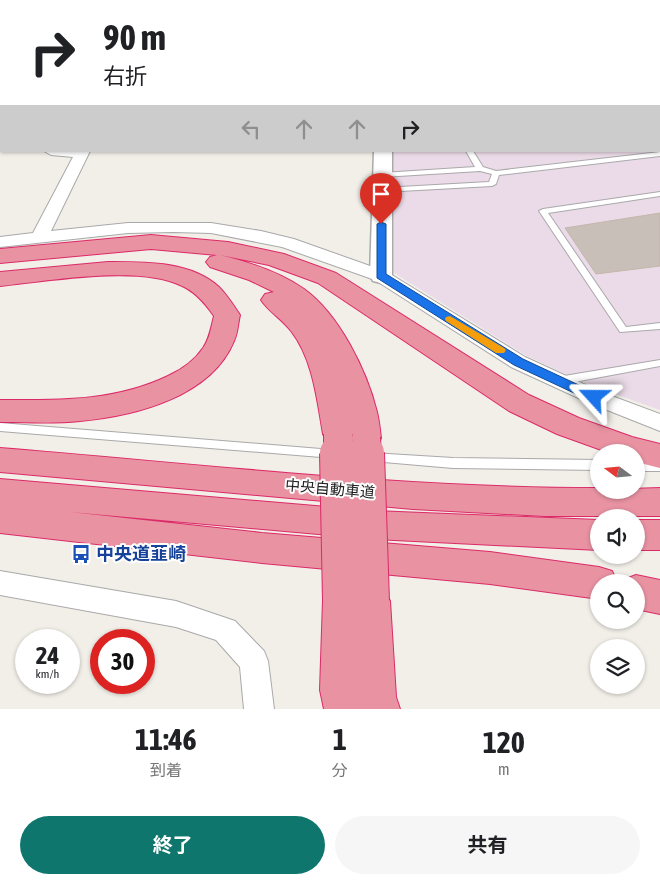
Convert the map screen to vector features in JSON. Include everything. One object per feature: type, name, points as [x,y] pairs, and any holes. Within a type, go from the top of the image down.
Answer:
[{"type":"highway","points":[[0,256],[151,242],[228,249],[276,259],[327,278],[518,403],[568,426],[629,448],[660,456]]},
{"type":"highway","points":[[0,262],[52,257],[161,253],[220,263],[261,276],[297,295],[324,323],[346,365],[362,411],[351,446]]},
{"type":"highway","points":[[0,272],[91,261],[157,260],[202,268],[252,286],[282,305],[309,336],[351,446],[356,601],[379,709]]},
{"type":"highway","points":[[0,279],[106,269],[153,269],[181,276],[208,290],[226,315],[221,342],[207,363],[177,385],[140,399],[91,409],[0,411]]},
{"type":"highway","name":"中央自動車道","points":[[0,460],[413,496],[544,502],[660,502]]},
{"type":"highway","name":"中央自動車道","points":[[0,492],[263,516],[414,527],[590,534]]},
{"type":"highway","points":[[0,518],[262,548],[490,568],[590,582]]},
{"type":"highway","points":[[645,535],[660,535]]},
{"type":"highway","points":[[645,594],[660,597]]},
{"type":"highway","points":[[345,709],[340,690],[356,601]]},
{"type":"street","points":[[39,238],[82,153],[66,152]]},
{"type":"street","points":[[381,276],[383,152]]},
{"type":"street","points":[[0,242],[128,228],[211,228],[260,236],[288,243],[381,276],[518,362],[557,381],[660,423]]},
{"type":"street","points":[[0,583],[176,614],[225,630],[254,661],[259,709]]},
{"type":"lane","points":[[471,152],[480,169]]},
{"type":"lane","points":[[382,182],[480,169],[496,173],[624,155],[660,154]]},
{"type":"lane","points":[[382,182],[492,184],[496,173]]},
{"type":"lane","points":[[660,194],[542,212],[622,330],[660,326]]},
{"type":"lane","points":[[557,381],[660,363]]},
{"type":"lane","points":[[0,427],[351,446],[453,463],[590,465]]},
{"type":"lane","points":[[645,466],[660,466]]},
{"type":"lane","points":[[0,523],[58,538],[148,548],[262,548]]},
{"type":"shaded area","points":[[393,152],[660,152],[660,410],[589,385],[525,355],[394,273]]},
{"type":"building","points":[[660,213],[660,266],[596,274],[565,228]]},
{"type":"slow traffic","points":[[450,319],[500,350]]},
{"type":"place","name":"中央道韮崎","points":[[81,554]]},
{"type":"route","points":[[381,224],[381,276],[518,362],[594,397]]}]
